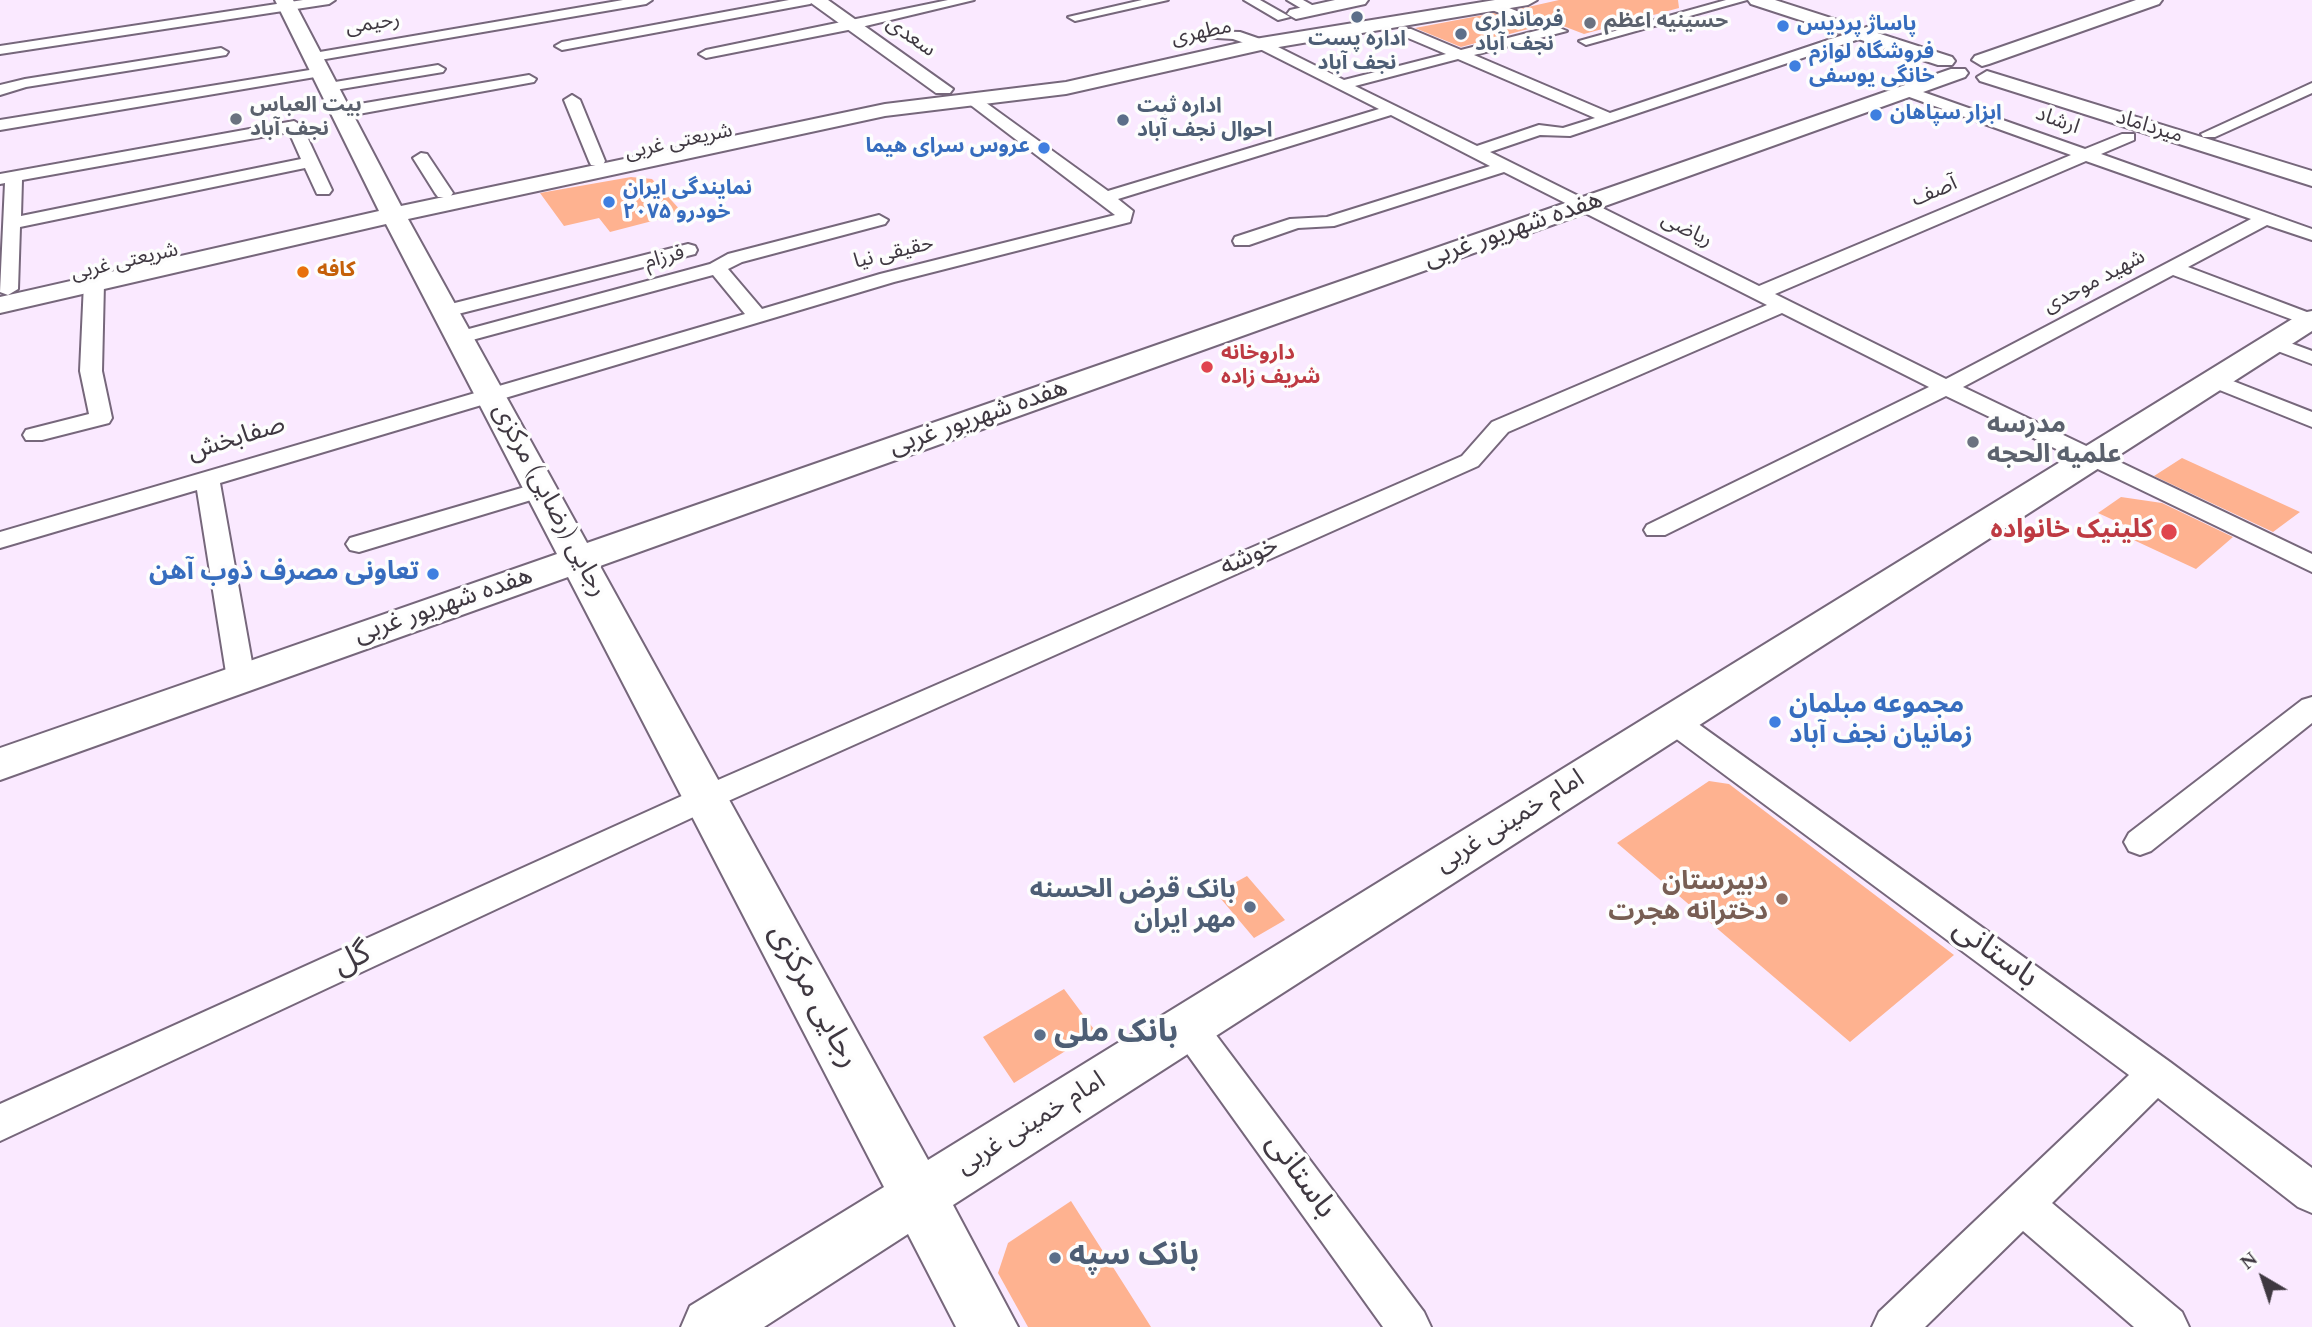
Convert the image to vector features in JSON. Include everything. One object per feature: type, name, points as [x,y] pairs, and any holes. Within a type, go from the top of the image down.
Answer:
[{"type":"street","points":[[0,125],[219,47],[286,3],[329,0]]},
{"type":"street","name":"رحیمی","points":[[322,72],[538,19],[646,0]]},
{"type":"street","points":[[562,46],[813,0]]},
{"type":"street","name":"سعدی","points":[[813,0],[943,89]]},
{"type":"street","points":[[706,54],[968,0]]},
{"type":"street","points":[[1075,17],[1162,0]]},
{"type":"street","points":[[1250,0],[1314,10],[1359,0]]},
{"type":"street","name":"مطهری","points":[[885,110],[1066,88],[1255,40],[1528,0]]},
{"type":"street","points":[[1494,6],[1557,30],[1588,46],[1741,0]]},
{"type":"street","name":"میرداماد","points":[[1757,0],[1868,31]]},
{"type":"street","name":"میرداماد","points":[[1784,0],[1868,31],[2312,179]]},
{"type":"street","name":"هفده شهریور غربی","points":[[0,764],[1584,206],[2153,0]]},
{"type":"street","name":"رجایی (رضایی) مرکزی","points":[[286,3],[391,210],[706,798]]},
{"type":"street","points":[[530,4],[538,19]]},
{"type":"street","points":[[1181,40],[1206,34],[1255,40],[1288,8]]},
{"type":"street","points":[[1340,85],[1557,30]]},
{"type":"street","points":[[1474,152],[1539,130],[1564,133],[1868,31]]},
{"type":"street","points":[[1406,32],[1609,118]]},
{"type":"street","points":[[0,35],[219,47],[322,72],[438,69]]},
{"type":"street","name":"ریاضی","points":[[1255,40],[1389,111],[1947,388],[2312,564]]},
{"type":"street","points":[[0,50],[219,47]]},
{"type":"street","points":[[0,90],[219,47]]},
{"type":"street","name":"میرداماد","points":[[1973,66],[2209,134],[2312,167]]},
{"type":"street","name":"شریعتی غربی","points":[[3,295],[94,283],[391,210],[444,193],[1041,70]]},
{"type":"street","points":[[342,112],[529,79]]},
{"type":"street","points":[[2209,134],[2312,87]]},
{"type":"street","name":"ارشاد","points":[[1906,91],[2312,235]]},
{"type":"street","points":[[572,100],[597,161]]},
{"type":"street","name":"حقیقی نیا","points":[[491,393],[913,271],[1124,218],[1124,211],[973,100]]},
{"type":"street","name":"شریعتی غربی","points":[[3,295],[391,210],[885,110]]},
{"type":"street","points":[[1105,197],[1389,111]]},
{"type":"street","points":[[3,295],[8,216],[7,178],[294,126],[323,190]]},
{"type":"street","name":"آصف","points":[[1760,293],[2128,137]]},
{"type":"street","points":[[421,158],[444,193]]},
{"type":"street","points":[[8,216],[311,162]]},
{"type":"street","points":[[1242,241],[1296,223],[1328,222],[1503,167]]},
{"type":"street","name":"شهید موحدی","points":[[1656,530],[1947,388],[2265,219]]},
{"type":"street","name":"فرزام","points":[[454,324],[717,268],[735,258],[879,220]]},
{"type":"street","points":[[454,324],[688,250]]},
{"type":"street","points":[[717,268],[758,317]]},
{"type":"street","points":[[2172,268],[2304,332]]},
{"type":"street","points":[[34,435],[101,418],[91,372],[94,283]]},
{"type":"street","name":"خوشه","points":[[706,798],[1471,461],[1500,428],[1784,305]]},
{"type":"street","name":"امام خمینی غربی","points":[[711,1327],[2215,380],[2304,332]]},
{"type":"street","points":[[2215,380],[2312,420]]},
{"type":"street","name":"صفابخش","points":[[0,540],[491,393]]},
{"type":"street","points":[[207,478],[241,679]]},
{"type":"street","points":[[359,544],[541,489]]},
{"type":"street","points":[[2140,842],[2312,707]]},
{"type":"street","name":"باستانی","points":[[1673,721],[2157,1074],[2312,1193]]},
{"type":"street","name":"گل","points":[[0,1124],[706,798]]},
{"type":"street","name":"رجایی مرکزی","points":[[706,798],[988,1327]]},
{"type":"street","name":"باستانی","points":[[1188,1026],[1409,1327]]},
{"type":"street","points":[[1894,1327],[2157,1074]]},
{"type":"street","points":[[2022,1203],[2167,1327]]},
{"type":"building","name":"حسینیه اعظم","points":[[1559,0],[1678,0],[1679,8],[1584,34],[1519,9]]},
{"type":"building","points":[[1494,13],[1532,28],[1461,47],[1415,28]]},
{"type":"building","name":"نمایندگی ایران خودرو ۲۰۷۵","points":[[631,177],[652,179],[683,213],[610,232],[599,218],[564,226],[540,193]]},
{"type":"building","points":[[2182,458],[2300,512],[2273,532],[2154,476]]},
{"type":"building","name":"کلینیک خانواده","points":[[2121,497],[2162,503],[2233,537],[2196,569],[2125,536],[2133,529],[2098,513]]},
{"type":"building","name":"دبیرستان دخترانه هجرت","points":[[1709,781],[1729,784],[1954,955],[1850,1042],[1617,843]]},
{"type":"building","name":"بانک قرض الحسنه مهر ایران","points":[[1247,876],[1285,920],[1254,938],[1216,893]]},
{"type":"building","name":"بانک ملی","points":[[1064,989],[1096,1032],[1014,1083],[983,1037]]},
{"type":"building","name":"بانک سپه","points":[[1071,1201],[1151,1327],[1028,1327],[998,1273],[1008,1243]]},
{"type":"place","name":"اداره پست نجف آباد","points":[[1357,17]]},
{"type":"place","name":"حسینیه اعظم","points":[[1590,23]]},
{"type":"place","name":"پاساژ پردیس","points":[[1783,26]]},
{"type":"place","name":"فرمانداری نجف آباد","points":[[1461,34]]},
{"type":"place","name":"فروشگاه لوازم خانگی یوسفی","points":[[1795,66]]},
{"type":"place","name":"ابزار سپاهان","points":[[1876,115]]},
{"type":"place","name":"بیت العباس نجف آباد","points":[[236,119]]},
{"type":"place","name":"اداره ثبت احوال نجف آباد","points":[[1123,120]]},
{"type":"place","name":"عروس سرای هیما","points":[[1044,148]]},
{"type":"place","name":"نمایندگی ایران خودرو ۲۰۷۵","points":[[609,202]]},
{"type":"place","name":"کافه","points":[[303,272]]},
{"type":"place","name":"داروخانه شریف زاده","points":[[1207,367]]},
{"type":"place","name":"مدرسه علمیه الحجه","points":[[1973,442]]},
{"type":"place","name":"کلینیک خانواده","points":[[2169,532]]},
{"type":"place","name":"تعاونی مصرف ذوب آهن","points":[[433,574]]},
{"type":"place","name":"مجموعه مبلمان زمانیان نجف آباد","points":[[1775,722]]},
{"type":"place","name":"دبیرستان دخترانه هجرت","points":[[1782,899]]},
{"type":"place","name":"بانک قرض الحسنه مهر ایران","points":[[1250,907]]},
{"type":"place","name":"بانک ملی","points":[[1040,1035]]},
{"type":"place","name":"بانک سپه","points":[[1055,1258]]}]
